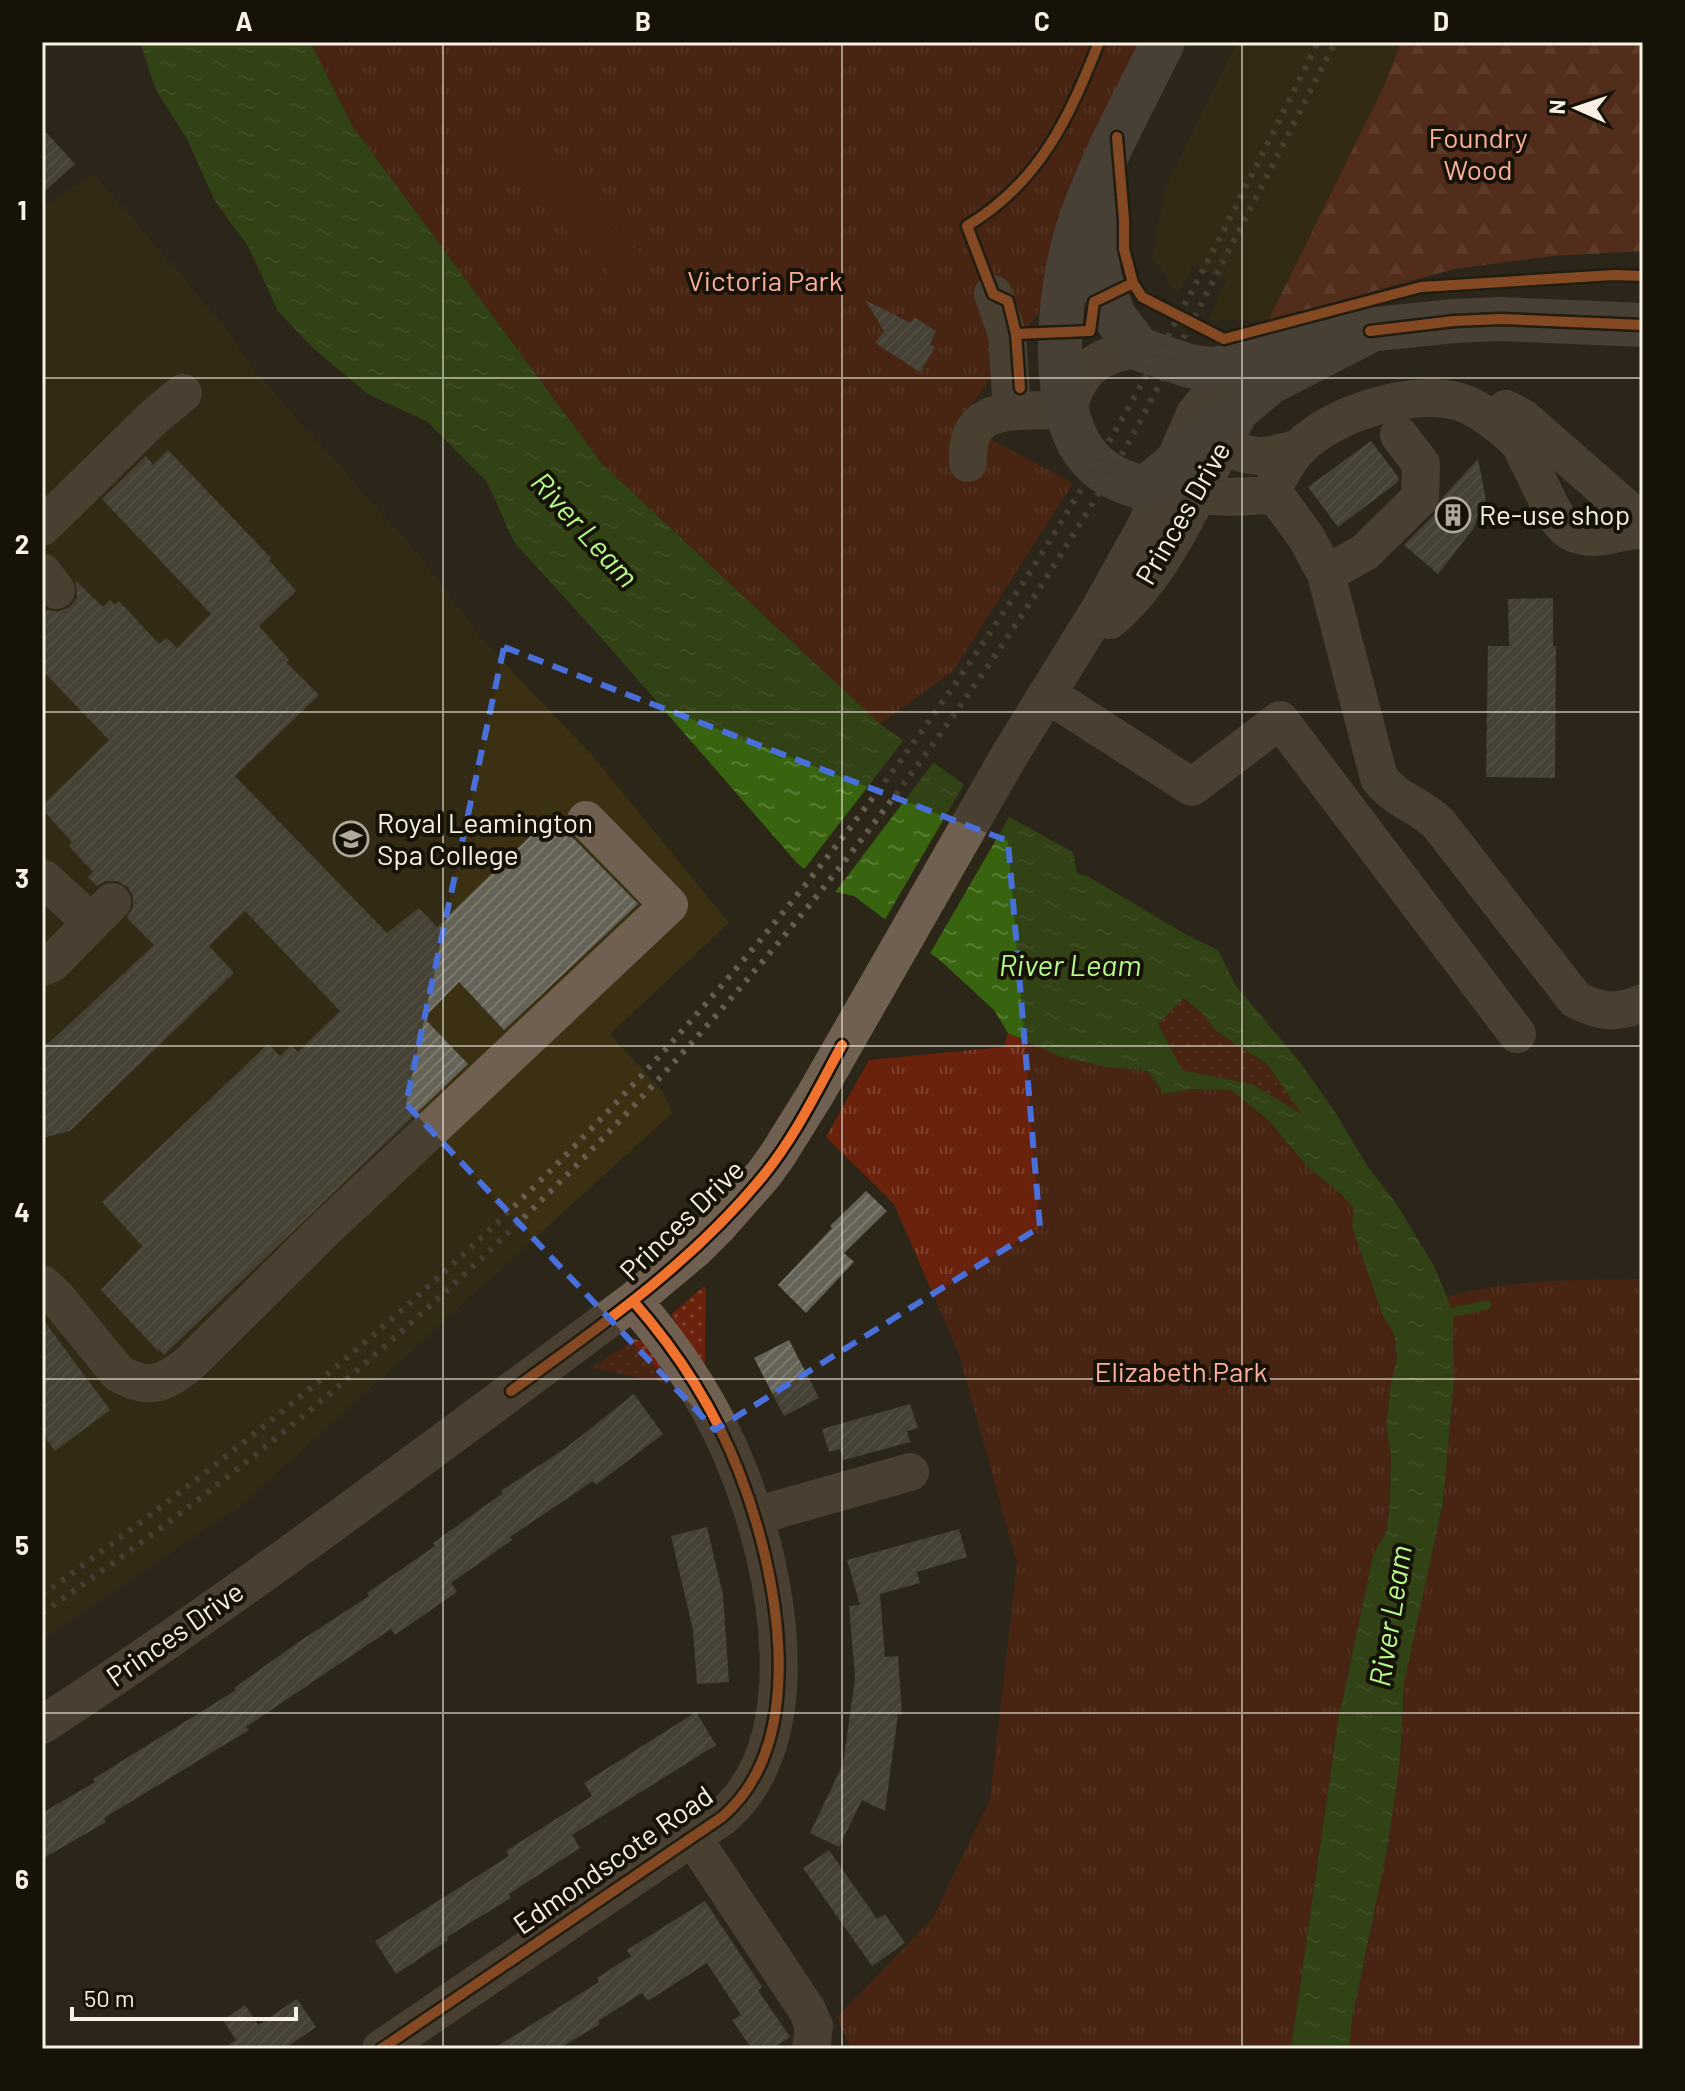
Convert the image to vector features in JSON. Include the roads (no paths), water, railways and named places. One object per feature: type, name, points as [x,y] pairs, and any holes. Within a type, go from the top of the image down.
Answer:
[{"type":"highway","points":[[1163,42],[1099,177],[1078,229],[1068,266],[1060,354],[1068,409],[1077,436],[1091,459],[1119,480],[1167,486]]},
{"type":"highway","points":[[1099,177],[1096,230],[1100,279],[1114,316],[1139,349],[1189,366],[1212,369],[1240,384]]},
{"type":"highway","name":"Princes Drive","points":[[1167,486],[1240,384],[1309,336],[1501,319],[1643,325]]},
{"type":"street","points":[[993,294],[1007,334],[1012,412]]},
{"type":"street","points":[[968,463],[967,449],[976,425],[987,417],[1012,412],[1068,409],[1073,389],[1088,369],[1114,353],[1139,349]]},
{"type":"street","name":"Princes Drive","points":[[1221,446],[1240,384]]},
{"type":"street","points":[[42,527],[154,417],[183,393]]},
{"type":"street","points":[[1269,495],[1299,448],[1331,424],[1378,405],[1479,396],[1523,418],[1643,523]]},
{"type":"street","points":[[1443,399],[1468,405],[1520,444],[1552,511],[1568,531],[1596,537],[1643,530]]},
{"type":"street","points":[[1489,420],[1512,473]]},
{"type":"street","points":[[1326,574],[1365,552],[1420,498],[1421,464],[1399,435]]},
{"type":"street","points":[[1167,486],[1221,446],[1249,457],[1299,448]]},
{"type":"street","points":[[1167,486],[1231,497],[1269,495],[1279,500],[1300,528],[1326,574],[1379,778],[1388,790],[1438,823],[1575,999],[1595,1010],[1625,1011],[1643,1003]]},
{"type":"street","name":"Princes Drive","points":[[42,1725],[211,1610],[633,1301],[695,1249],[764,1174],[815,1095],[998,777],[1077,648],[1167,486]]},
{"type":"street","points":[[1047,694],[1192,787],[1280,720],[1517,1034]]},
{"type":"street","points":[[42,1284],[118,1373],[126,1378],[142,1383],[160,1382],[170,1379],[190,1363],[322,1232],[669,905],[586,820]]},
{"type":"street","points":[[42,967],[52,963],[102,912],[44,879]]},
{"type":"street","name":"Edmondscote Road","points":[[381,2049],[693,1838],[739,1802],[763,1761],[773,1733],[778,1704],[775,1624],[755,1516],[738,1469],[706,1403],[674,1351],[633,1301]]},
{"type":"street","points":[[755,1516],[910,1472]]},
{"type":"street","name":"Edmondscote Road","points":[[693,1838],[807,2010],[814,2026],[811,2049]]},
{"type":"water","name":"River Leam","points":[[140,42],[310,42],[353,127],[602,464],[880,724],[1011,818],[1073,852],[1077,873],[1218,950],[1236,986],[1299,1061],[1366,1164],[1397,1205],[1434,1266],[1453,1312],[1454,1380],[1443,1502],[1404,1684],[1400,1760],[1388,1844],[1352,2020],[1349,2049],[1291,2049],[1338,1721],[1373,1556],[1387,1530],[1390,1502],[1391,1455],[1386,1426],[1397,1359],[1394,1334],[1383,1316],[1352,1227],[1354,1208],[1308,1167],[1268,1120],[1231,1090],[1192,1089],[1164,1094],[1148,1071],[1105,1067],[1059,1056],[1008,1033],[994,1010],[942,962],[854,896],[831,891],[797,863],[514,542],[487,482],[428,422],[368,394],[313,348],[278,311],[248,246],[215,201],[187,139],[156,90]],"holes":[[[1184,998],[1202,1013],[1216,1031],[1267,1064],[1302,1114],[1252,1084],[1182,1070],[1158,1024]]]},
{"type":"waterway","points":[[1444,1314],[1487,1305]]},
{"type":"railway","points":[[42,1595],[301,1396],[485,1234],[605,1115],[778,919],[936,711],[1077,496],[1162,347],[1318,42]]},
{"type":"railway","points":[[42,1613],[204,1495],[360,1368],[508,1233],[648,1090],[781,940],[905,782],[1020,618],[1126,447],[1335,42]]},
{"type":"place","name":"Re-use shop","points":[[1453,515]]},
{"type":"place","name":"Royal Leamington Spa College","points":[[351,839]]},
{"type":"park label","name":"Foundry Wood","points":[[1478,154]]},
{"type":"park label","name":"Victoria Park","points":[[765,281]]},
{"type":"park label","name":"Elizabeth Park","points":[[1181,1372]]}]
